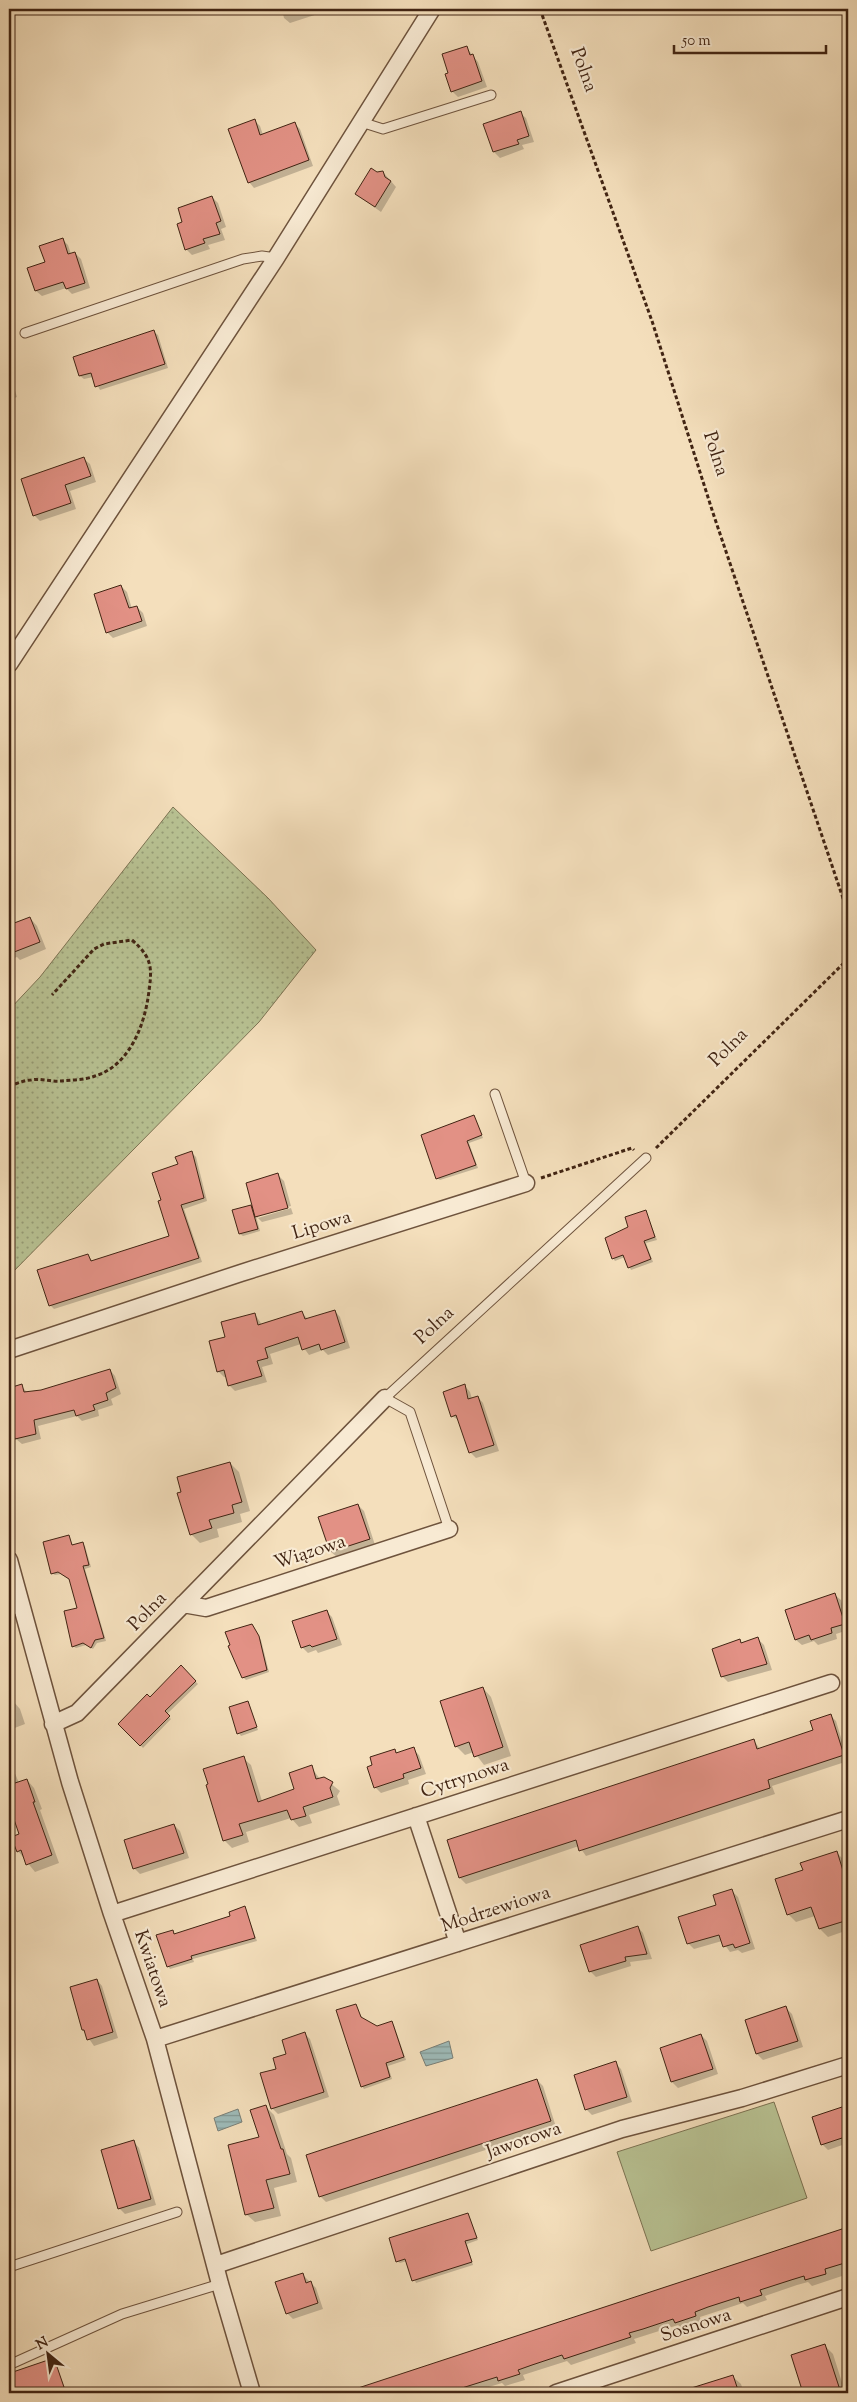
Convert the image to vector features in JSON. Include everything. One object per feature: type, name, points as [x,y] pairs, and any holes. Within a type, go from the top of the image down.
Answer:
[{"type":"street","points":[[9,664],[276,258],[432,9]]},
{"type":"street","name":"Lipowa","points":[[9,1350],[241,1273],[526,1183]]},
{"type":"street","name":"Polna","points":[[54,1724],[77,1713],[385,1398]]},
{"type":"street","name":"Wiązowa","points":[[183,1604],[206,1608],[449,1528]]},
{"type":"street","name":"Kwiatowa","points":[[9,1560],[15,1609],[54,1724],[112,1914],[155,2039],[220,2284],[252,2393]]},
{"type":"street","name":"Cytrynowa","points":[[112,1914],[831,1683]]},
{"type":"street","points":[[416,1816],[458,1943]]},
{"type":"street","name":"Modrzewiowa","points":[[155,2039],[848,1819]]},
{"type":"street","name":"Jaworowa","points":[[216,2266],[622,2129],[742,2098],[848,2065]]},
{"type":"street","name":"Sosnowa","points":[[556,2393],[848,2297]]},
{"type":"lane","points":[[361,122],[383,129],[490,95]]},
{"type":"lane","points":[[25,333],[242,259],[262,256],[276,258]]},
{"type":"lane","points":[[495,1094],[526,1183]]},
{"type":"lane","name":"Polna","points":[[385,1398],[646,1158]]},
{"type":"lane","points":[[385,1398],[410,1412],[449,1528]]},
{"type":"lane","points":[[9,2267],[177,2212]]},
{"type":"lane","points":[[9,2365],[122,2314],[220,2284]]},
{"type":"path","name":"Polna","points":[[540,9],[648,312],[713,513],[848,913]]},
{"type":"path","points":[[9,1086],[32,1079],[59,1082],[96,1076],[116,1064],[128,1053],[137,1038],[148,1000],[152,966],[144,951],[132,940],[104,944],[94,949],[52,995]]},
{"type":"path","name":"Polna","points":[[646,1158],[848,959]]},
{"type":"path","points":[[526,1183],[632,1148],[646,1158]]},
{"type":"green space","points":[[173,807],[268,898],[316,950],[259,1022],[9,1276],[9,1010],[40,977]]},
{"type":"green space","points":[[774,2102],[807,2198],[651,2251],[617,2152]]},
{"type":"water","points":[[449,2041],[453,2058],[426,2066],[420,2052]]},
{"type":"water","points":[[238,2109],[242,2122],[218,2131],[214,2118]]},
{"type":"building","points":[[467,46],[470,55],[473,54],[482,81],[451,92],[445,74],[448,73],[442,54]]},
{"type":"building","points":[[521,111],[529,136],[517,140],[519,144],[493,152],[483,124]]},
{"type":"building","points":[[255,119],[260,135],[295,122],[309,160],[248,183],[228,129]]},
{"type":"building","points":[[371,168],[377,172],[383,171],[385,177],[391,181],[375,207],[355,194]]},
{"type":"building","points":[[212,196],[221,221],[216,223],[220,234],[203,239],[205,243],[185,250],[177,224],[182,222],[178,208]]},
{"type":"building","points":[[63,238],[68,254],[75,252],[85,283],[66,289],[63,282],[35,291],[27,268],[45,262],[39,246]]},
{"type":"building","points":[[154,330],[165,364],[95,387],[91,373],[79,376],[73,357]]},
{"type":"building","points":[[84,457],[91,476],[65,485],[71,503],[33,516],[21,479]]},
{"type":"building","points":[[121,585],[129,608],[137,606],[142,621],[106,633],[94,594]]},
{"type":"building","points":[[30,917],[40,942],[9,954],[9,925]]},
{"type":"building","points":[[474,1115],[482,1135],[467,1141],[476,1165],[436,1179],[421,1135]]},
{"type":"building","points":[[192,1151],[204,1198],[181,1205],[199,1258],[49,1306],[37,1270],[88,1254],[91,1261],[169,1236],[158,1201],[161,1200],[152,1173],[178,1164],[175,1157]]},
{"type":"building","points":[[278,1173],[288,1208],[255,1217],[246,1183]]},
{"type":"building","points":[[251,1205],[258,1229],[239,1234],[232,1210]]},
{"type":"building","points":[[646,1210],[655,1237],[644,1241],[651,1259],[628,1268],[623,1255],[612,1259],[605,1238],[628,1227],[625,1217]]},
{"type":"building","points":[[335,1310],[345,1342],[321,1350],[319,1344],[302,1350],[298,1337],[265,1348],[268,1358],[257,1361],[262,1376],[228,1386],[224,1370],[217,1372],[209,1341],[225,1337],[221,1322],[255,1313],[258,1325],[302,1311],[305,1319]]},
{"type":"building","points":[[110,1369],[116,1388],[106,1393],[108,1400],[93,1405],[95,1410],[76,1416],[74,1410],[34,1420],[36,1434],[15,1439],[9,1417],[9,1388],[22,1384],[24,1392],[41,1390]]},
{"type":"building","points":[[465,1384],[468,1399],[478,1396],[494,1445],[469,1453],[456,1415],[451,1417],[443,1392]]},
{"type":"building","points":[[230,1462],[242,1502],[232,1505],[234,1513],[209,1520],[212,1528],[190,1535],[177,1493],[181,1492],[177,1477]]},
{"type":"building","points":[[358,1504],[370,1539],[330,1552],[318,1517]]},
{"type":"building","points":[[69,1535],[72,1545],[83,1542],[89,1565],[83,1566],[104,1638],[95,1640],[91,1648],[83,1643],[72,1647],[64,1611],[77,1608],[69,1579],[58,1572],[51,1574],[43,1542]]},
{"type":"building","points":[[835,1593],[845,1624],[831,1628],[832,1633],[811,1640],[809,1635],[795,1640],[785,1610]]},
{"type":"building","points":[[327,1610],[337,1639],[312,1647],[310,1645],[301,1648],[292,1621]]},
{"type":"building","points":[[252,1624],[259,1636],[267,1670],[242,1678],[228,1646],[230,1645],[225,1632]]},
{"type":"building","points":[[758,1637],[767,1664],[721,1677],[712,1649],[740,1639],[741,1643]]},
{"type":"building","points":[[181,1665],[196,1681],[165,1711],[170,1716],[140,1746],[118,1724],[147,1694],[150,1697]]},
{"type":"building","points":[[483,1687],[503,1747],[474,1757],[469,1742],[455,1747],[440,1701]]},
{"type":"building","points":[[248,1701],[257,1727],[237,1734],[229,1707]]},
{"type":"building","points":[[831,1714],[844,1755],[768,1780],[770,1788],[579,1851],[576,1840],[459,1878],[447,1840],[754,1739],[757,1749],[813,1730],[810,1721]]},
{"type":"building","points":[[414,1747],[421,1768],[403,1774],[404,1778],[374,1788],[367,1767],[372,1765],[370,1757],[395,1749],[396,1753]]},
{"type":"building","points":[[244,1756],[258,1802],[294,1789],[289,1773],[312,1765],[316,1779],[324,1777],[333,1782],[330,1788],[333,1797],[303,1807],[306,1816],[291,1820],[287,1810],[239,1824],[243,1835],[223,1841],[203,1769]]},
{"type":"building","points":[[27,1779],[52,1855],[26,1865],[21,1850],[17,1852],[11,1837],[19,1834],[9,1805],[9,1785]]},
{"type":"building","points":[[174,1824],[184,1853],[133,1869],[124,1840]]},
{"type":"building","points":[[837,1851],[848,1887],[848,1920],[819,1929],[811,1907],[787,1915],[775,1879],[803,1870],[800,1863]]},
{"type":"building","points":[[732,1889],[750,1943],[735,1948],[733,1944],[723,1947],[719,1935],[687,1944],[678,1917],[716,1905],[713,1895]]},
{"type":"building","points":[[245,1906],[255,1938],[191,1956],[192,1959],[167,1967],[156,1935],[173,1930],[174,1934],[230,1916],[229,1912]]},
{"type":"building","points":[[638,1926],[647,1954],[625,1957],[626,1961],[589,1972],[580,1945]]},
{"type":"building","points":[[97,1979],[113,2032],[87,2040],[84,2030],[82,2030],[70,1987]]},
{"type":"building","points":[[356,2004],[361,2017],[377,2026],[392,2021],[404,2057],[386,2063],[390,2077],[361,2087],[336,2010]]},
{"type":"building","points":[[786,2006],[798,2041],[756,2054],[745,2020]]},
{"type":"building","points":[[305,2032],[324,2092],[271,2109],[260,2073],[276,2069],[273,2058],[286,2054],[282,2040]]},
{"type":"building","points":[[701,2034],[713,2069],[671,2082],[660,2048]]},
{"type":"building","points":[[616,2061],[627,2097],[585,2110],[574,2075]]},
{"type":"building","points":[[537,2079],[551,2121],[319,2197],[306,2155]]},
{"type":"building","points":[[266,2105],[281,2149],[283,2149],[290,2174],[266,2180],[274,2208],[245,2215],[228,2145],[259,2137],[250,2110]]},
{"type":"building","points":[[848,2105],[848,2136],[821,2145],[812,2117]]},
{"type":"building","points":[[134,2140],[151,2199],[118,2209],[101,2150]]},
{"type":"building","points":[[468,2213],[477,2238],[465,2241],[472,2262],[412,2281],[405,2259],[396,2262],[389,2238]]},
{"type":"building","points":[[848,2227],[848,2262],[825,2269],[826,2274],[805,2280],[804,2276],[760,2290],[762,2295],[740,2302],[739,2297],[708,2307],[695,2312],[696,2316],[675,2323],[673,2319],[629,2333],[631,2337],[564,2359],[562,2355],[518,2370],[520,2374],[498,2381],[497,2377],[446,2393],[352,2393],[352,2390]]},
{"type":"building","points":[[303,2273],[306,2283],[311,2281],[318,2303],[286,2314],[275,2282]]},
{"type":"building","points":[[825,2344],[841,2393],[803,2393],[791,2355]]},
{"type":"building","points":[[54,2358],[66,2393],[16,2393],[10,2373]]},
{"type":"building","points":[[733,2375],[739,2393],[686,2393],[685,2390]]}]
